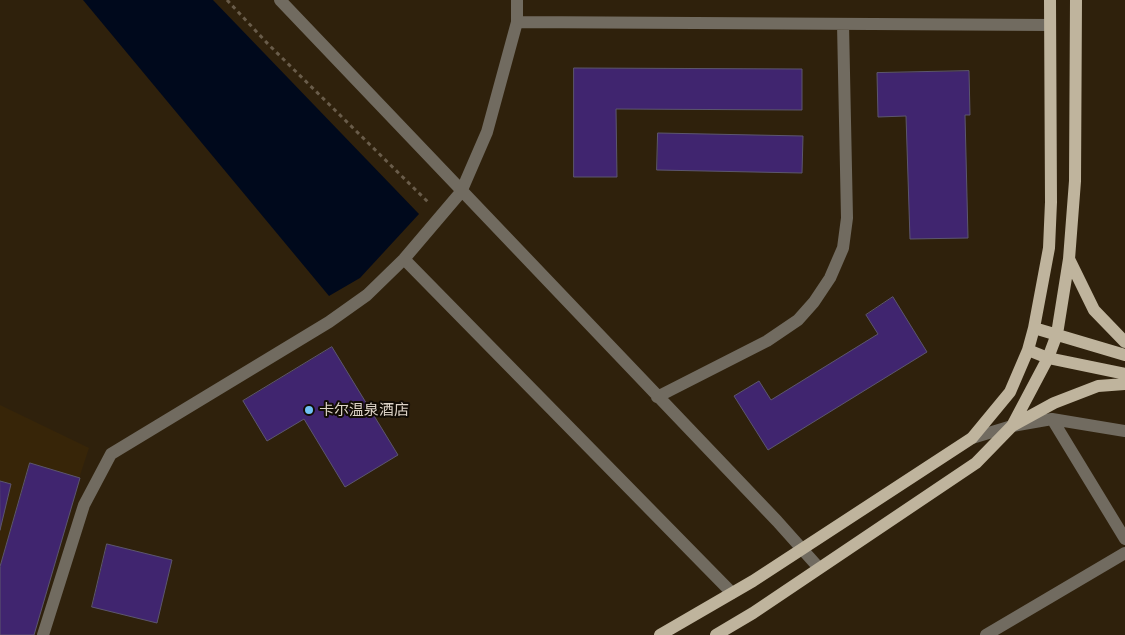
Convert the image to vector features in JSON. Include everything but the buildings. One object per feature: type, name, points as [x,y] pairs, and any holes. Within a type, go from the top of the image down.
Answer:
[{"type":"main road","points":[[660,635],[732,593],[972,438],[1010,392],[1028,350],[1034,328],[1049,239],[1051,202],[1050,0]]},
{"type":"main road","points":[[716,635],[753,613],[976,463],[1012,426],[1048,358],[1057,334],[1069,259],[1075,181],[1076,0]]},
{"type":"main road","points":[[1069,259],[1094,310],[1125,342]]},
{"type":"main road","points":[[1034,328],[1125,355]]},
{"type":"main road","points":[[1028,350],[1048,358],[1125,374]]},
{"type":"main road","points":[[1012,426],[1054,403],[1098,386],[1125,384]]},
{"type":"street","points":[[280,0],[819,568]]},
{"type":"street","points":[[43,635],[84,505],[111,454],[329,322],[367,294],[404,259],[461,192],[487,132],[517,22],[518,0]]},
{"type":"street","points":[[517,22],[1050,25]]},
{"type":"street","points":[[657,397],[767,341],[798,320],[814,302],[830,278],[843,248],[847,218],[844,24]]},
{"type":"street","points":[[404,259],[732,593]]},
{"type":"street","points":[[972,438],[1012,426],[1052,419],[1125,431]]},
{"type":"street","points":[[1052,419],[1125,540]]},
{"type":"street","points":[[986,635],[1125,553]]},
{"type":"path","points":[[227,0],[268,44],[427,201]]},
{"type":"shaded area","points":[[0,405],[89,448],[27,635],[0,635]]},
{"type":"water","points":[[83,0],[213,0],[419,214],[360,278],[329,296]]},
{"type":"place","name":"卡尔温泉酒店","points":[[309,410]]}]
